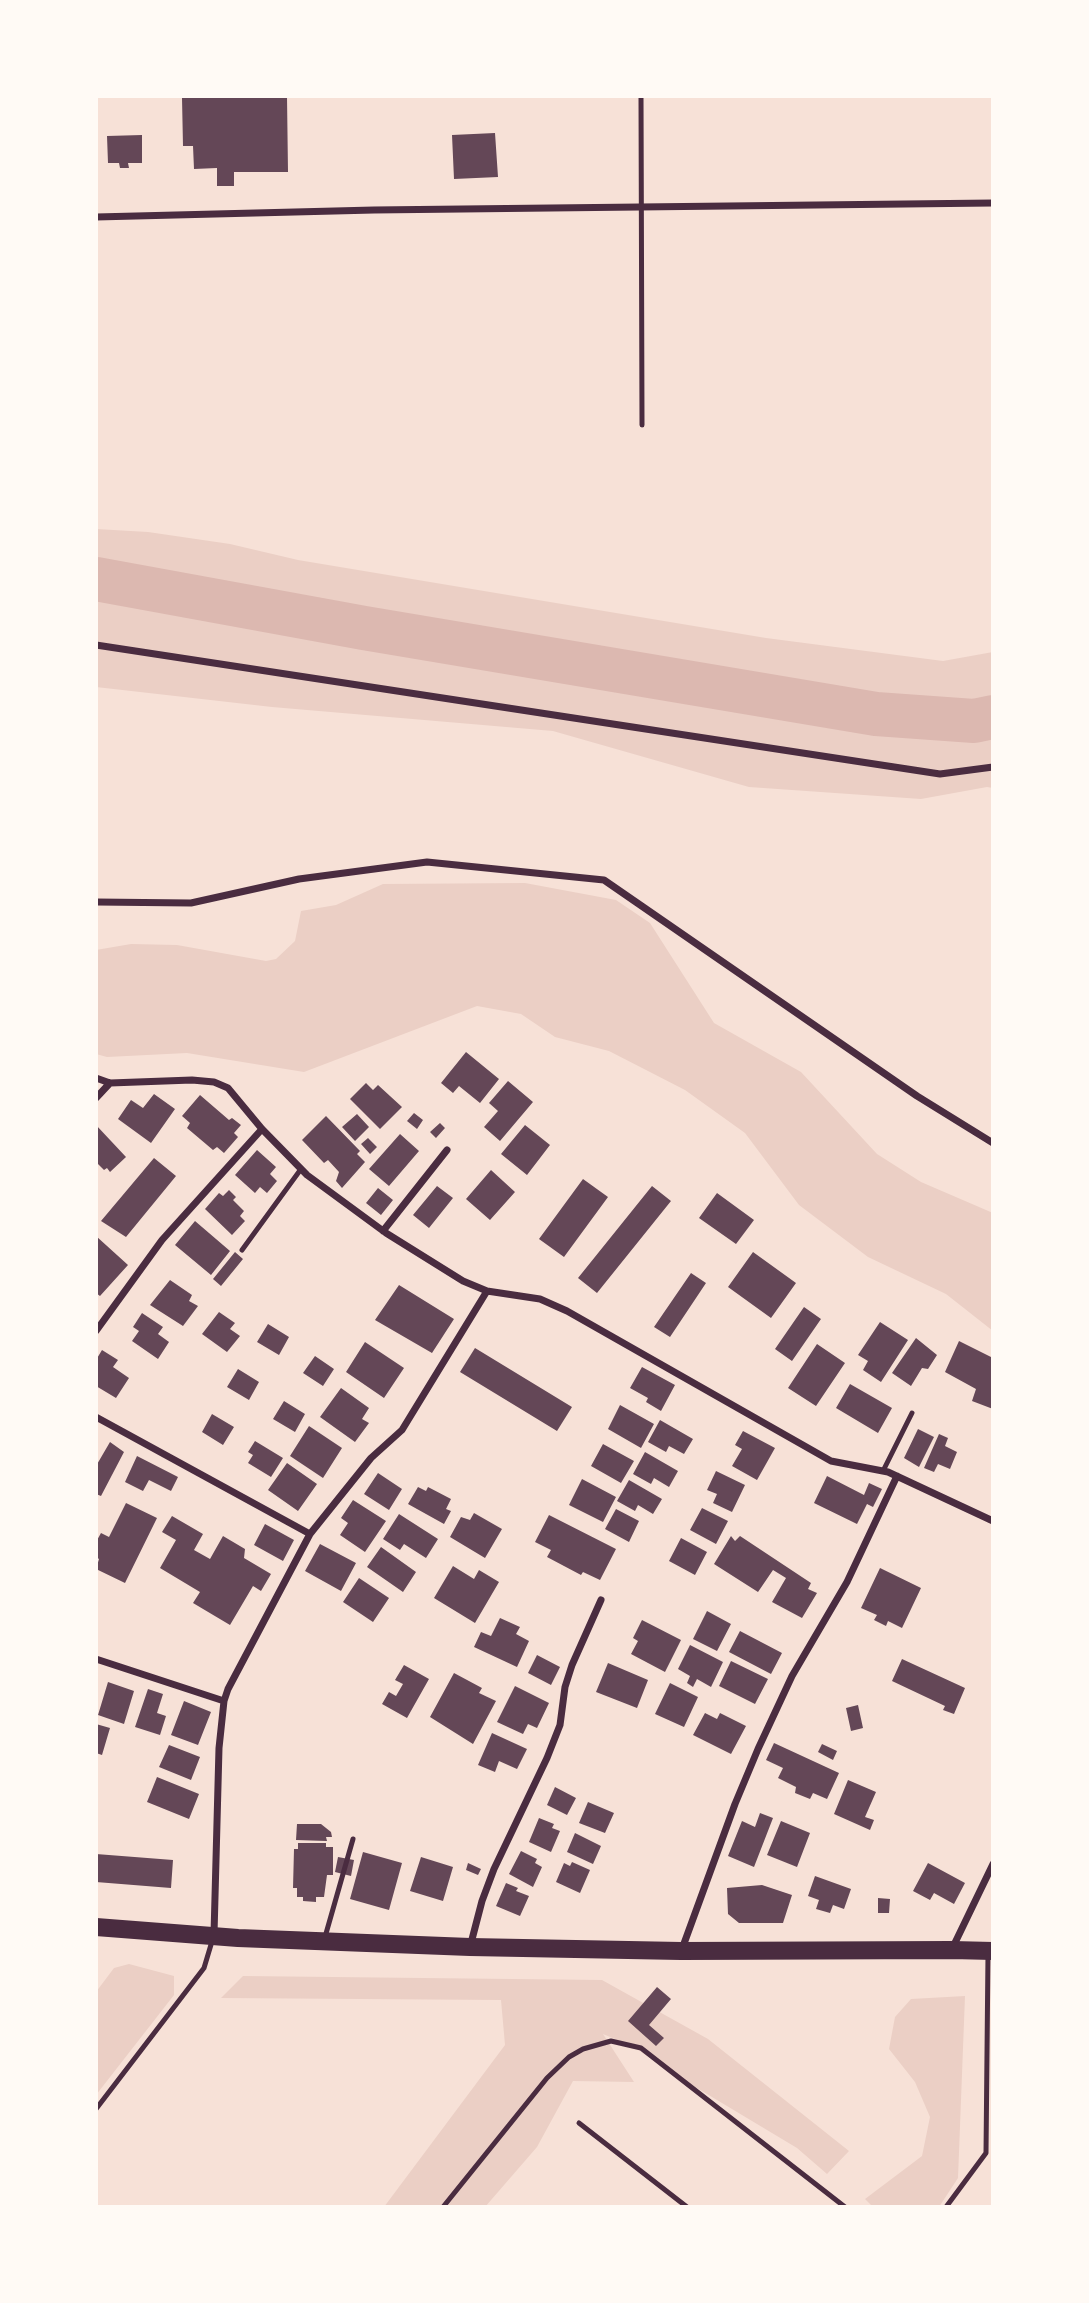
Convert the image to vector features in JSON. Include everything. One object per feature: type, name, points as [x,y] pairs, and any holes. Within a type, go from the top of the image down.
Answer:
[{"type":"main road","points":[[96,1927],[470,1947],[681,1951],[990,1951]]},
{"type":"street","points":[[96,216],[993,203]]},
{"type":"street","points":[[96,645],[940,774],[993,767]]},
{"type":"street","points":[[96,902],[191,903],[299,879],[427,862],[604,880],[918,1096],[993,1143]]},
{"type":"street","points":[[96,1078],[110,1083],[192,1080],[214,1082],[228,1088],[262,1129],[301,1169],[383,1231],[463,1280],[487,1291],[540,1299],[567,1311],[831,1461],[897,1476],[993,1521]]},
{"type":"street","points":[[96,1097],[110,1083]]},
{"type":"street","points":[[96,1331],[162,1240],[262,1129]]},
{"type":"street","points":[[383,1231],[447,1150]]},
{"type":"street","points":[[214,1935],[219,1748],[224,1701],[310,1534],[371,1458],[402,1430],[487,1291]]},
{"type":"street","points":[[96,1417],[310,1534]]},
{"type":"street","points":[[681,1951],[758,1749],[792,1676],[847,1582],[897,1476]]},
{"type":"street","points":[[470,1947],[494,1869],[542,1772],[559,1725],[565,1687],[572,1665],[601,1600]]},
{"type":"street","points":[[96,1659],[224,1701]]},
{"type":"street","points":[[952,1950],[993,1864]]},
{"type":"lane","points":[[641,96],[642,425]]},
{"type":"lane","points":[[242,1250],[301,1169]]},
{"type":"lane","points":[[883,1471],[912,1413]]},
{"type":"lane","points":[[324,1941],[353,1839]]},
{"type":"lane","points":[[96,2109],[204,1968],[214,1935]]},
{"type":"lane","points":[[946,2207],[986,2154],[990,1951]]},
{"type":"lane","points":[[443,2207],[547,2078],[569,2057],[583,2049],[611,2041],[641,2048],[845,2207]]},
{"type":"lane","points":[[579,2123],[687,2207]]},
{"type":"shaded area","points":[[96,529],[148,532],[230,544],[298,560],[766,638],[943,661],[993,652],[993,788],[921,799],[749,787],[553,731],[272,707],[96,687]]},
{"type":"shaded area","points":[[525,883],[616,900],[650,923],[714,1023],[801,1072],[877,1154],[921,1182],[993,1213],[993,1331],[946,1294],[868,1257],[799,1205],[745,1133],[685,1090],[609,1051],[555,1037],[521,1014],[477,1006],[304,1072],[187,1053],[107,1057],[96,1054],[96,950],[131,944],[177,945],[266,961],[276,959],[295,941],[301,911],[336,905],[383,884]]},
{"type":"shaded area","points":[[129,1964],[174,1976],[174,1995],[96,2095],[96,1992],[114,1968]]},
{"type":"shaded area","points":[[243,1976],[602,1980],[708,2039],[849,2151],[827,2174],[797,2148],[634,2047],[603,2034],[634,2082],[573,2081],[537,2147],[485,2207],[384,2207],[505,2045],[501,2000],[221,1998]]},
{"type":"shaded area","points":[[965,1996],[958,2178],[939,2207],[873,2207],[865,2199],[922,2156],[930,2117],[915,2082],[889,2049],[895,2017],[911,1999]]},
{"type":"building","points":[[287,97],[288,172],[234,172],[234,186],[217,186],[217,168],[194,169],[193,146],[183,146],[182,98]]},
{"type":"building","points":[[495,133],[498,177],[454,179],[452,135]]},
{"type":"building","points":[[142,135],[142,163],[128,163],[129,168],[120,168],[119,163],[108,163],[107,136]]},
{"type":"building","points":[[466,1052],[499,1079],[480,1103],[459,1086],[453,1093],[441,1083]]},
{"type":"building","points":[[508,1081],[533,1102],[500,1141],[484,1127],[498,1111],[489,1103]]},
{"type":"building","points":[[366,1083],[373,1090],[378,1085],[402,1107],[380,1129],[350,1099]]},
{"type":"building","points":[[154,1094],[175,1109],[151,1143],[118,1119],[131,1100],[143,1108]]},
{"type":"building","points":[[200,1095],[229,1120],[232,1118],[241,1125],[234,1133],[238,1137],[224,1153],[217,1147],[213,1150],[187,1128],[190,1123],[182,1116]]},
{"type":"building","points":[[414,1113],[423,1120],[417,1129],[407,1121]]},
{"type":"building","points":[[357,1114],[369,1127],[355,1141],[342,1127]]},
{"type":"building","points":[[326,1116],[360,1151],[357,1154],[365,1162],[342,1188],[336,1181],[339,1172],[328,1160],[324,1163],[302,1140]]},
{"type":"building","points":[[440,1123],[445,1128],[436,1138],[430,1132]]},
{"type":"building","points":[[96,1125],[126,1157],[110,1172],[96,1162]]},
{"type":"building","points":[[525,1125],[550,1145],[527,1175],[501,1154]]},
{"type":"building","points":[[400,1134],[419,1151],[389,1186],[369,1169]]},
{"type":"building","points":[[368,1138],[377,1147],[370,1154],[361,1144]]},
{"type":"building","points":[[257,1150],[276,1167],[270,1174],[277,1181],[267,1193],[260,1187],[255,1193],[235,1175]]},
{"type":"building","points":[[154,1158],[176,1176],[126,1237],[101,1221]]},
{"type":"building","points":[[491,1170],[515,1192],[490,1220],[466,1199]]},
{"type":"building","points":[[583,1179],[608,1197],[564,1257],[539,1239]]},
{"type":"building","points":[[437,1186],[453,1198],[429,1228],[413,1215]]},
{"type":"building","points":[[652,1186],[671,1201],[597,1293],[578,1278]]},
{"type":"building","points":[[378,1188],[393,1200],[381,1215],[366,1203]]},
{"type":"building","points":[[229,1190],[236,1197],[233,1200],[244,1211],[240,1216],[245,1221],[232,1235],[205,1209],[219,1193],[223,1196]]},
{"type":"building","points":[[717,1193],[754,1220],[736,1244],[699,1218]]},
{"type":"building","points":[[195,1221],[230,1251],[211,1275],[175,1245]]},
{"type":"building","points":[[96,1236],[128,1265],[100,1296],[96,1293]]},
{"type":"building","points":[[235,1252],[243,1259],[221,1286],[213,1279]]},
{"type":"building","points":[[753,1252],[796,1283],[771,1318],[728,1287]]},
{"type":"building","points":[[691,1273],[706,1283],[670,1337],[654,1327]]},
{"type":"building","points":[[170,1280],[192,1295],[189,1301],[198,1306],[183,1326],[150,1305]]},
{"type":"building","points":[[399,1285],[454,1319],[432,1353],[375,1320]]},
{"type":"building","points":[[804,1307],[821,1319],[792,1361],[775,1349]]},
{"type":"building","points":[[219,1312],[235,1323],[230,1329],[240,1336],[227,1352],[202,1334]]},
{"type":"building","points":[[142,1313],[163,1327],[158,1334],[169,1342],[158,1359],[132,1341],[139,1331],[133,1327]]},
{"type":"building","points":[[880,1322],[908,1340],[881,1382],[863,1370],[868,1361],[858,1355]]},
{"type":"building","points":[[268,1324],[289,1337],[279,1355],[257,1342]]},
{"type":"building","points":[[916,1338],[937,1355],[928,1369],[922,1368],[911,1386],[892,1373]]},
{"type":"building","points":[[959,1341],[993,1358],[993,1409],[972,1401],[976,1389],[945,1372]]},
{"type":"building","points":[[365,1342],[404,1368],[384,1398],[346,1372]]},
{"type":"building","points":[[817,1344],[845,1363],[816,1406],[788,1388]]},
{"type":"building","points":[[475,1348],[572,1407],[557,1431],[460,1372]]},
{"type":"building","points":[[102,1350],[118,1360],[113,1367],[129,1378],[116,1398],[96,1386],[96,1360]]},
{"type":"building","points":[[315,1356],[334,1369],[323,1386],[303,1373]]},
{"type":"building","points":[[642,1367],[675,1385],[661,1411],[646,1402],[648,1398],[630,1388]]},
{"type":"building","points":[[238,1369],[259,1382],[249,1400],[227,1387]]},
{"type":"building","points":[[850,1384],[892,1408],[878,1433],[836,1408]]},
{"type":"building","points":[[341,1388],[369,1408],[362,1419],[369,1423],[355,1442],[320,1417]]},
{"type":"building","points":[[284,1401],[305,1414],[295,1432],[273,1419]]},
{"type":"building","points":[[620,1405],[654,1424],[641,1448],[608,1429]]},
{"type":"building","points":[[212,1414],[234,1427],[223,1445],[202,1432]]},
{"type":"building","points":[[660,1420],[693,1439],[684,1454],[669,1446],[666,1452],[648,1442]]},
{"type":"building","points":[[309,1426],[342,1448],[323,1478],[290,1456]]},
{"type":"building","points":[[918,1429],[934,1437],[919,1467],[904,1458]]},
{"type":"building","points":[[743,1431],[775,1448],[757,1480],[732,1466],[742,1449],[735,1445]]},
{"type":"building","points":[[939,1434],[948,1438],[945,1446],[957,1452],[950,1469],[938,1464],[934,1472],[924,1468]]},
{"type":"building","points":[[255,1441],[283,1458],[271,1477],[248,1463],[253,1455],[248,1452]]},
{"type":"building","points":[[110,1442],[124,1452],[101,1496],[96,1494],[96,1466]]},
{"type":"building","points":[[603,1444],[634,1461],[621,1483],[591,1466]]},
{"type":"building","points":[[645,1452],[678,1471],[669,1487],[654,1478],[651,1484],[633,1474]]},
{"type":"building","points":[[137,1456],[178,1477],[171,1491],[149,1480],[143,1491],[125,1482]]},
{"type":"building","points":[[287,1463],[317,1484],[298,1511],[268,1490]]},
{"type":"building","points":[[716,1471],[745,1485],[732,1512],[713,1503],[717,1494],[707,1490]]},
{"type":"building","points":[[378,1473],[402,1489],[389,1510],[364,1494]]},
{"type":"building","points":[[827,1476],[864,1495],[869,1483],[882,1489],[873,1507],[867,1504],[857,1524],[814,1503]]},
{"type":"building","points":[[582,1479],[616,1497],[603,1522],[569,1505]]},
{"type":"building","points":[[629,1480],[662,1499],[653,1514],[638,1505],[635,1511],[617,1501]]},
{"type":"building","points":[[418,1487],[426,1491],[428,1487],[451,1499],[446,1509],[451,1511],[444,1524],[408,1504]]},
{"type":"building","points":[[353,1500],[386,1521],[365,1552],[340,1535],[348,1523],[341,1518]]},
{"type":"building","points":[[126,1503],[157,1518],[125,1583],[96,1569],[99,1559],[96,1557],[96,1542],[101,1533],[109,1537]]},
{"type":"building","points":[[702,1508],[728,1521],[716,1544],[690,1530]]},
{"type":"building","points":[[616,1509],[639,1521],[629,1542],[605,1529]]},
{"type":"building","points":[[474,1513],[502,1529],[485,1558],[450,1537],[461,1517],[470,1520]]},
{"type":"building","points":[[399,1514],[438,1539],[426,1558],[404,1544],[400,1550],[383,1539]]},
{"type":"building","points":[[549,1515],[616,1549],[600,1580],[583,1572],[581,1575],[547,1557],[551,1550],[535,1542]]},
{"type":"building","points":[[172,1516],[203,1534],[194,1550],[210,1559],[223,1536],[245,1549],[244,1558],[271,1574],[261,1591],[253,1586],[230,1625],[193,1603],[200,1592],[160,1568],[176,1540],[162,1532]]},
{"type":"building","points":[[265,1524],[294,1540],[283,1561],[254,1545]]},
{"type":"building","points":[[731,1536],[735,1541],[740,1536],[811,1583],[808,1589],[817,1593],[802,1618],[772,1602],[786,1578],[773,1570],[758,1592],[714,1564]]},
{"type":"building","points":[[681,1538],[707,1552],[695,1575],[669,1561]]},
{"type":"building","points":[[320,1544],[356,1563],[341,1591],[305,1571]]},
{"type":"building","points":[[381,1547],[416,1572],[403,1592],[367,1567]]},
{"type":"building","points":[[453,1566],[474,1579],[479,1570],[499,1582],[475,1623],[434,1598]]},
{"type":"building","points":[[880,1568],[921,1588],[902,1628],[888,1621],[886,1626],[874,1620],[877,1615],[861,1608]]},
{"type":"building","points":[[359,1578],[389,1598],[373,1622],[343,1602]]},
{"type":"building","points":[[707,1611],[731,1624],[717,1651],[693,1639]]},
{"type":"building","points":[[500,1618],[520,1627],[516,1634],[529,1641],[517,1667],[474,1647],[481,1632],[491,1636]]},
{"type":"building","points":[[642,1620],[681,1640],[665,1672],[631,1654],[638,1641],[633,1638]]},
{"type":"building","points":[[740,1631],[782,1653],[771,1674],[729,1652]]},
{"type":"building","points":[[690,1645],[723,1662],[711,1687],[697,1679],[693,1687],[687,1683],[690,1676],[678,1669]]},
{"type":"building","points":[[537,1655],[560,1667],[551,1685],[528,1673]]},
{"type":"building","points":[[902,1659],[965,1688],[954,1714],[943,1710],[945,1706],[892,1681]]},
{"type":"building","points":[[731,1661],[768,1679],[755,1704],[719,1686]]},
{"type":"building","points":[[608,1663],[648,1680],[637,1708],[596,1692]]},
{"type":"building","points":[[404,1665],[429,1679],[407,1718],[382,1704],[389,1692],[396,1696],[403,1684],[395,1680]]},
{"type":"building","points":[[454,1673],[482,1688],[479,1693],[496,1701],[473,1744],[430,1717]]},
{"type":"building","points":[[108,1682],[134,1691],[124,1724],[98,1715]]},
{"type":"building","points":[[670,1683],[698,1697],[684,1727],[655,1714]]},
{"type":"building","points":[[515,1686],[549,1703],[537,1728],[528,1724],[523,1734],[497,1722]]},
{"type":"building","points":[[148,1689],[163,1694],[157,1713],[166,1716],[160,1735],[135,1727]]},
{"type":"building","points":[[184,1701],[211,1712],[198,1745],[171,1735]]},
{"type":"building","points":[[858,1705],[863,1728],[851,1731],[846,1708]]},
{"type":"building","points":[[705,1713],[717,1719],[720,1713],[746,1726],[731,1754],[693,1735]]},
{"type":"building","points":[[96,1724],[110,1728],[102,1755],[96,1753]]},
{"type":"building","points":[[492,1733],[527,1749],[517,1769],[499,1761],[495,1772],[478,1765]]},
{"type":"building","points":[[774,1743],[839,1773],[827,1799],[813,1793],[810,1799],[795,1793],[796,1787],[778,1778],[783,1768],[766,1760]]},
{"type":"building","points":[[822,1744],[837,1751],[833,1760],[818,1752]]},
{"type":"building","points":[[169,1745],[200,1757],[191,1780],[159,1767]]},
{"type":"building","points":[[157,1777],[199,1794],[189,1819],[147,1802]]},
{"type":"building","points":[[848,1780],[876,1792],[865,1817],[874,1820],[870,1830],[834,1814]]},
{"type":"building","points":[[555,1787],[576,1798],[567,1815],[547,1805]]},
{"type":"building","points":[[588,1802],[614,1813],[605,1833],[579,1823]]},
{"type":"building","points":[[760,1813],[773,1818],[754,1867],[728,1856],[742,1821],[755,1827]]},
{"type":"building","points":[[539,1818],[554,1824],[552,1828],[560,1831],[551,1852],[529,1842]]},
{"type":"building","points":[[781,1821],[810,1833],[797,1867],[767,1855]]},
{"type":"building","points":[[297,1824],[321,1824],[331,1832],[332,1837],[326,1837],[327,1841],[296,1840]]},
{"type":"building","points":[[575,1833],[601,1846],[593,1864],[567,1852]]},
{"type":"building","points":[[298,1843],[326,1843],[326,1847],[333,1847],[333,1875],[327,1875],[324,1897],[316,1897],[316,1902],[303,1901],[303,1897],[297,1897],[297,1888],[293,1888],[294,1849],[298,1849]]},
{"type":"building","points":[[521,1851],[537,1859],[535,1863],[542,1867],[533,1887],[509,1874]]},
{"type":"building","points":[[363,1852],[402,1863],[389,1910],[350,1899]]},
{"type":"building","points":[[96,1854],[173,1860],[171,1888],[96,1882]]},
{"type":"building","points":[[338,1857],[354,1860],[351,1876],[335,1872]]},
{"type":"building","points":[[421,1857],[453,1867],[443,1901],[410,1891]]},
{"type":"building","points":[[572,1862],[590,1870],[580,1893],[556,1882],[564,1863],[570,1866]]},
{"type":"building","points":[[468,1863],[481,1869],[478,1875],[466,1870]]},
{"type":"building","points":[[928,1863],[965,1883],[954,1904],[934,1893],[930,1900],[913,1891]]},
{"type":"building","points":[[815,1876],[851,1889],[844,1909],[833,1905],[830,1913],[816,1909],[819,1900],[808,1896]]},
{"type":"building","points":[[506,1883],[529,1896],[520,1916],[496,1906]]},
{"type":"building","points":[[762,1885],[792,1895],[783,1923],[739,1923],[728,1914],[727,1888]]},
{"type":"building","points":[[878,1898],[890,1899],[889,1913],[878,1913]]},
{"type":"building","points":[[657,1987],[671,1999],[649,2025],[664,2038],[656,2046],[628,2021]]},
{"type":"waterway","points":[[96,579],[364,628],[876,714],[974,721],[993,717]]}]
